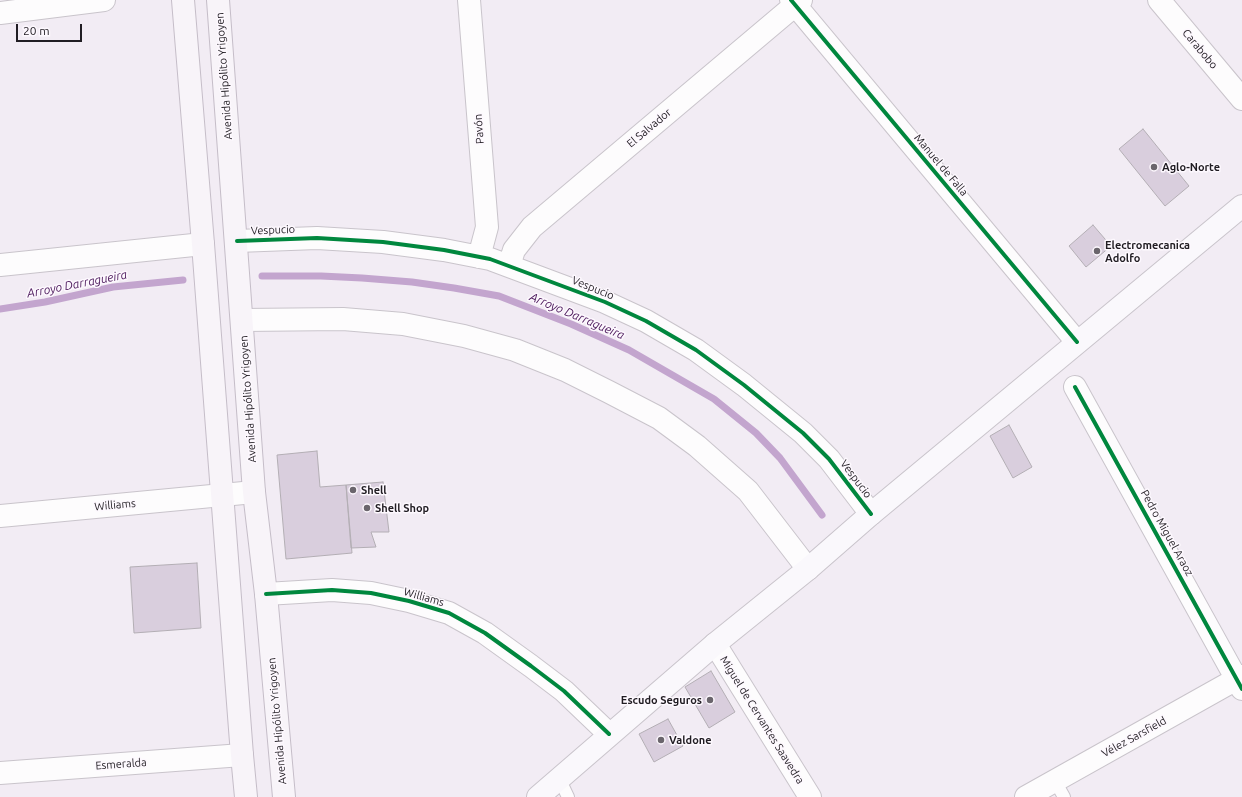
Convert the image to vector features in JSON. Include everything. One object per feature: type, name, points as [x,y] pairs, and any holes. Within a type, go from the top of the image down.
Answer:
[{"type":"main road","points":[[183,0],[246,797]]},
{"type":"main road","name":"Avenida Hipólito Yrigoyen","points":[[218,0],[254,492],[266,594],[284,797]]},
{"type":"main road","points":[[538,797],[564,788],[610,734],[715,644],[808,569],[871,514],[1242,206]]},
{"type":"street","points":[[0,13],[104,0]]},
{"type":"street","name":"Pavón","points":[[469,0],[487,227],[479,257]]},
{"type":"street","name":"Carabobo","points":[[1158,0],[1242,99]]},
{"type":"street","name":"El Salvador","points":[[509,266],[514,250],[532,227],[796,2]]},
{"type":"street","name":"Manuel de Falla","points":[[796,2],[1077,342]]},
{"type":"street","name":"Vespucio","points":[[236,240],[317,238],[383,242],[444,250],[479,257],[509,266],[605,302],[646,321],[696,350],[744,384],[804,433],[829,459],[871,514]]},
{"type":"street","points":[[0,265],[203,244]]},
{"type":"street","points":[[242,320],[343,319],[403,324],[464,336],[514,350],[565,370],[659,418],[697,446],[748,492],[808,569]]},
{"type":"street","name":"Pedro Miguel Araoz","points":[[1075,387],[1240,681]]},
{"type":"street","name":"Williams","points":[[0,516],[254,492]]},
{"type":"street","name":"Williams","points":[[266,594],[332,590],[371,593],[409,601],[449,613],[486,633],[531,666],[564,691],[610,734]]},
{"type":"street","name":"Miguel de Cervantes Saavedra","points":[[715,644],[810,797]]},
{"type":"street","name":"Vélez Sarsfield","points":[[1026,797],[1059,789],[1240,681]]},
{"type":"street","name":"Esmeralda","points":[[0,773],[242,755]]},
{"type":"building","name":"Aglo-Norte","points":[[1143,129],[1189,186],[1165,206],[1119,149]]},
{"type":"building","points":[[1093,225],[1111,246],[1086,267],[1069,246]]},
{"type":"building","points":[[1009,425],[1032,467],[1013,478],[990,436]]},
{"type":"building","points":[[317,451],[320,487],[346,485],[352,553],[286,559],[277,455]]},
{"type":"building","name":"Shell Shop","points":[[383,482],[389,532],[371,532],[376,547],[351,548],[346,485]]},
{"type":"building","points":[[197,563],[201,628],[134,633],[130,567]]},
{"type":"building","name":"Escudo Seguros","points":[[711,671],[735,712],[709,728],[685,687]]},
{"type":"building","name":"Valdone","points":[[668,719],[683,746],[654,762],[639,734]]},
{"type":"waterway","name":"Arroyo Darragueira","points":[[262,276],[362,278],[412,282],[454,288],[499,296],[571,324],[629,350],[714,399],[756,433],[780,458],[822,515]]},
{"type":"waterway","name":"Arroyo Darragueira","points":[[0,309],[45,302],[113,287],[183,280]]},
{"type":"cycle path","points":[[791,0],[1077,342]]},
{"type":"cycle path","points":[[237,241],[317,238],[383,242],[444,250],[490,259],[605,302],[646,321],[696,350],[744,385],[803,433],[829,459],[871,514]]},
{"type":"cycle path","points":[[1075,387],[1242,689]]},
{"type":"cycle path","points":[[266,594],[332,590],[371,593],[409,601],[449,613],[485,633],[531,666],[564,691],[609,734]]},
{"type":"place","name":"Aglo-Norte","points":[[1154,167]]},
{"type":"place","name":"Electromecanica Adolfo","points":[[1097,251]]},
{"type":"place","name":"Shell","points":[[353,490]]},
{"type":"place","name":"Shell Shop","points":[[367,508]]},
{"type":"place","name":"Escudo Seguros","points":[[710,700]]},
{"type":"place","name":"Valdone","points":[[661,740]]}]
